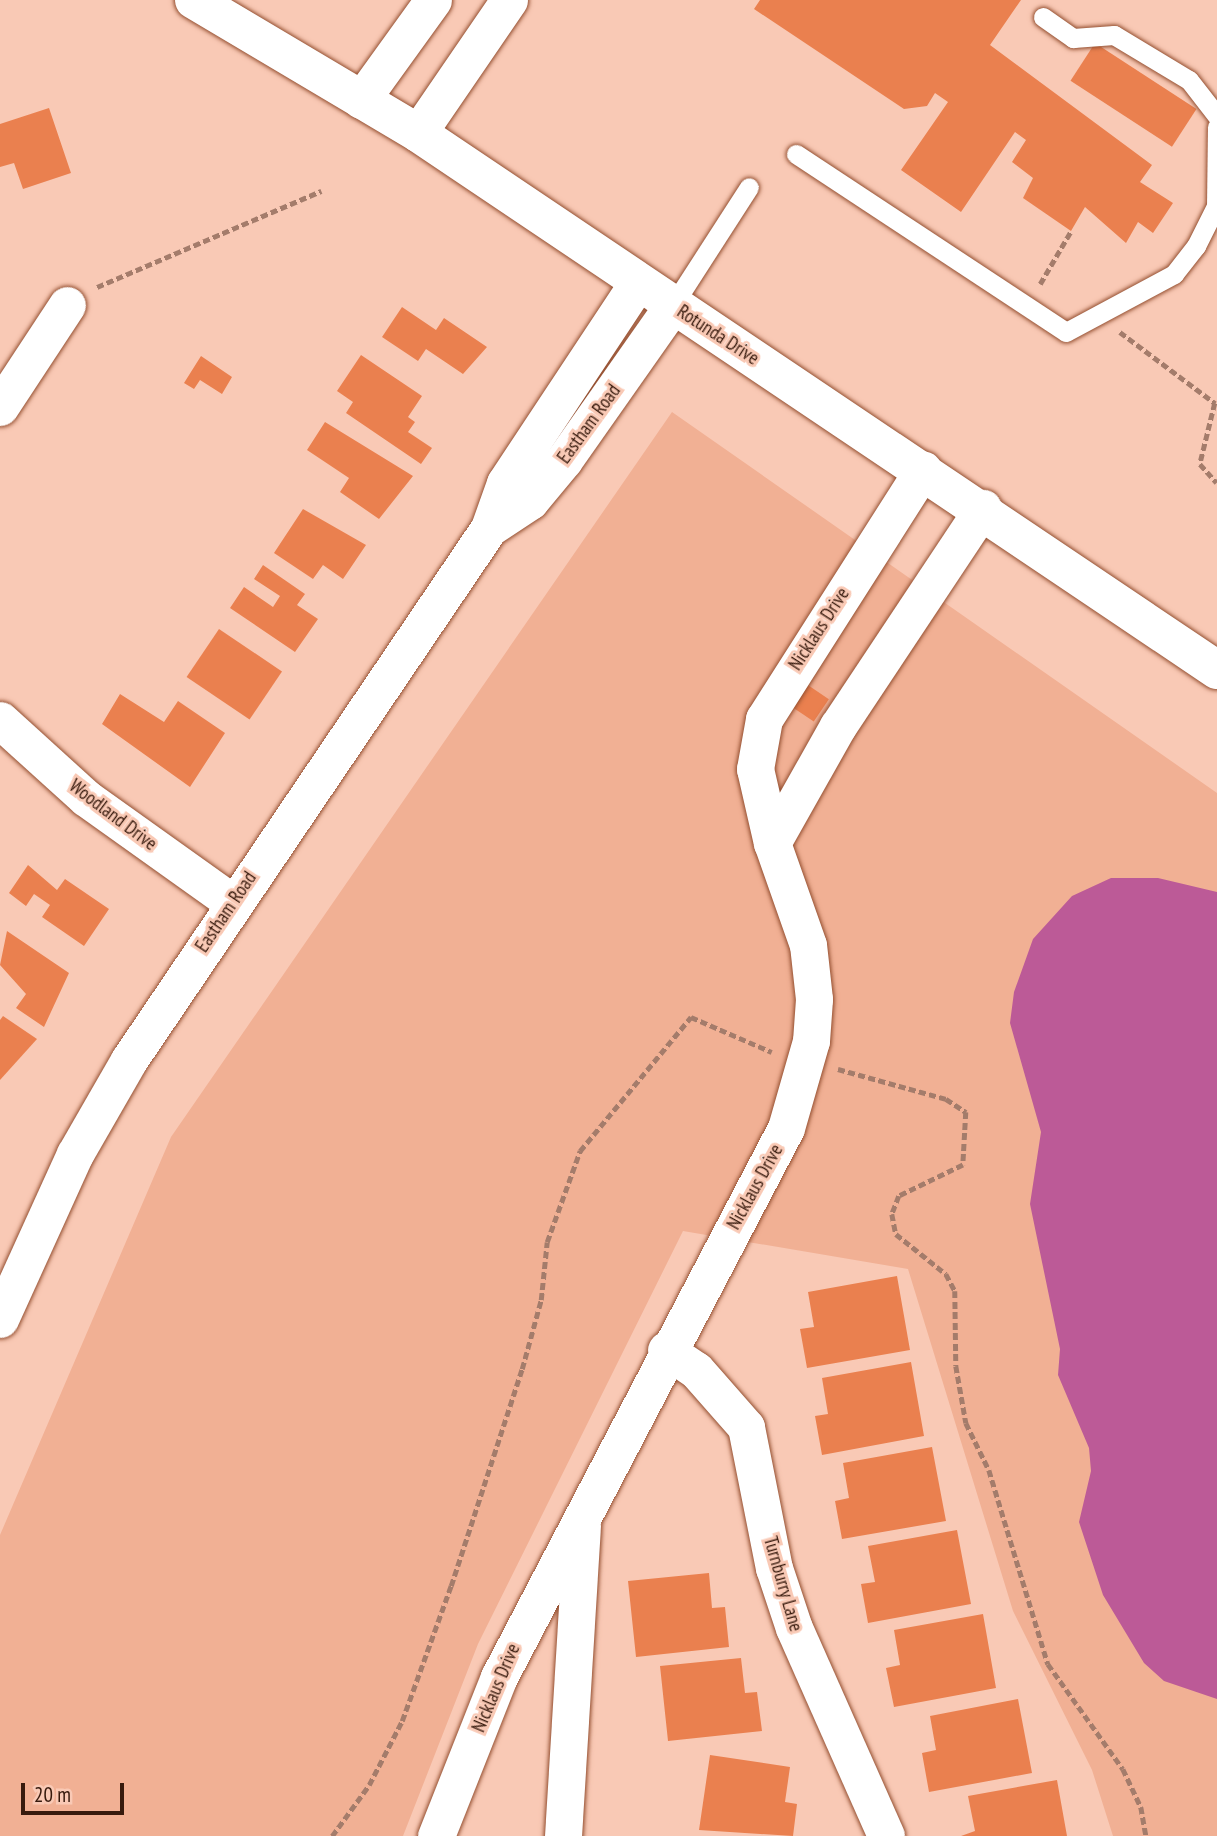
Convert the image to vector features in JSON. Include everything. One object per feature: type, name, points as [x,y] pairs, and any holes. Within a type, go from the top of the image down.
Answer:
[{"type":"main road","name":"Rotunda Drive","points":[[202,3],[418,133],[638,282],[983,508],[1217,670]]},
{"type":"street","points":[[361,100],[433,0]]},
{"type":"street","points":[[418,133],[509,0]]},
{"type":"street","name":"Eastham Road","points":[[0,1319],[75,1154],[232,902],[489,528],[505,483],[638,282]]},
{"type":"street","points":[[0,407],[67,305]]},
{"type":"street","name":"Eastham Road","points":[[489,528],[530,501],[564,460],[673,305]]},
{"type":"street","name":"Nicklaus Drive","points":[[436,1836],[499,1676],[583,1506],[666,1350],[762,1182],[806,1060],[814,999],[808,945],[772,843],[755,769],[764,719],[923,469]]},
{"type":"street","points":[[772,843],[838,726],[983,508]]},
{"type":"street","name":"Woodland Drive","points":[[0,720],[86,798],[232,902]]},
{"type":"street","name":"Turnburry Lane","points":[[666,1350],[696,1370],[746,1427],[774,1568],[794,1628],[886,1836]]},
{"type":"street","name":"Nicklaus Drive","points":[[563,1836],[583,1506]]},
{"type":"lane","points":[[1042,17],[1073,38],[1114,34],[1189,80],[1217,117]]},
{"type":"lane","points":[[796,154],[1066,332],[1174,274],[1196,246],[1216,205],[1217,127]]},
{"type":"lane","points":[[673,305],[749,187]]},
{"type":"path","points":[[121,272],[321,191]]},
{"type":"path","points":[[1039,284],[1071,231]]},
{"type":"path","points":[[1113,327],[1215,403],[1200,464],[1217,483]]},
{"type":"path","points":[[332,1836],[369,1785],[402,1721],[451,1587],[522,1368],[541,1300],[547,1242],[580,1151],[691,1017],[748,1047],[806,1060],[946,1099],[966,1112],[962,1166],[899,1196],[892,1214],[896,1234],[946,1275],[955,1291],[956,1366],[966,1423],[989,1469],[1048,1664],[1123,1769],[1142,1807],[1146,1836]]},
{"type":"shaded area","points":[[672,412],[1217,793],[1217,1836],[1113,1836],[1092,1770],[1013,1611],[908,1269],[683,1231],[478,1644],[403,1836],[0,1836],[0,1535],[171,1137]]},
{"type":"shaded area","points":[[1111,878],[1158,878],[1217,892],[1217,1699],[1164,1681],[1144,1663],[1103,1595],[1079,1522],[1091,1471],[1089,1448],[1058,1375],[1060,1349],[1030,1204],[1041,1132],[1010,1023],[1014,992],[1033,939],[1072,896]]},
{"type":"building","points":[[760,0],[1021,0],[990,45],[1152,165],[1140,182],[1173,203],[1153,233],[1138,222],[1126,243],[1085,207],[1071,231],[1023,198],[1033,178],[1012,162],[1026,140],[1015,132],[961,212],[901,170],[948,102],[935,93],[927,106],[904,109],[754,9]]},
{"type":"building","points":[[1095,43],[1196,109],[1172,147],[1070,81]]},
{"type":"building","points":[[49,108],[71,173],[23,189],[14,163],[0,167],[0,124]]},
{"type":"building","points":[[402,307],[436,330],[444,318],[487,347],[463,374],[426,349],[418,361],[382,337]]},
{"type":"building","points":[[361,355],[422,396],[408,417],[415,422],[408,432],[432,448],[421,464],[346,413],[353,402],[337,391]]},
{"type":"building","points":[[201,356],[232,377],[222,394],[200,380],[194,389],[184,383]]},
{"type":"building","points":[[325,422],[413,476],[379,519],[340,492],[349,478],[307,450]]},
{"type":"building","points":[[303,509],[366,545],[343,579],[323,565],[313,579],[274,553]]},
{"type":"building","points":[[263,565],[305,594],[297,605],[318,619],[295,652],[230,608],[244,587],[273,607],[280,596],[254,579]]},
{"type":"building","points":[[219,629],[282,671],[250,720],[187,677]]},
{"type":"building","points":[[799,679],[829,699],[814,722],[784,701]]},
{"type":"building","points":[[120,694],[164,722],[178,701],[225,733],[190,787],[102,724]]},
{"type":"building","points":[[28,865],[57,890],[65,879],[109,909],[84,946],[42,917],[50,905],[34,894],[26,906],[9,893]]},
{"type":"building","points":[[7,931],[69,973],[44,1027],[16,1008],[26,994],[0,965]]},
{"type":"building","points":[[3,1016],[37,1039],[0,1080],[0,1020]]},
{"type":"building","points":[[897,1276],[910,1350],[807,1368],[800,1329],[814,1327],[808,1292]]},
{"type":"building","points":[[911,1362],[924,1436],[822,1455],[815,1416],[828,1414],[822,1378]]},
{"type":"building","points":[[932,1447],[946,1521],[842,1539],[835,1501],[849,1498],[843,1463]]},
{"type":"building","points":[[957,1530],[971,1604],[868,1623],[861,1584],[875,1582],[868,1546]]},
{"type":"building","points":[[709,1573],[712,1608],[725,1607],[729,1647],[636,1657],[628,1581]]},
{"type":"building","points":[[983,1614],[996,1688],[894,1707],[886,1668],[900,1665],[894,1630]]},
{"type":"building","points":[[741,1658],[745,1693],[757,1692],[762,1731],[668,1741],[660,1666]]},
{"type":"building","points":[[1018,1699],[1032,1773],[929,1792],[922,1753],[936,1750],[930,1716]]},
{"type":"building","points":[[710,1755],[790,1767],[785,1802],[797,1804],[793,1836],[699,1830]]},
{"type":"building","points":[[1057,1780],[1067,1836],[961,1836],[975,1831],[968,1796]]}]
